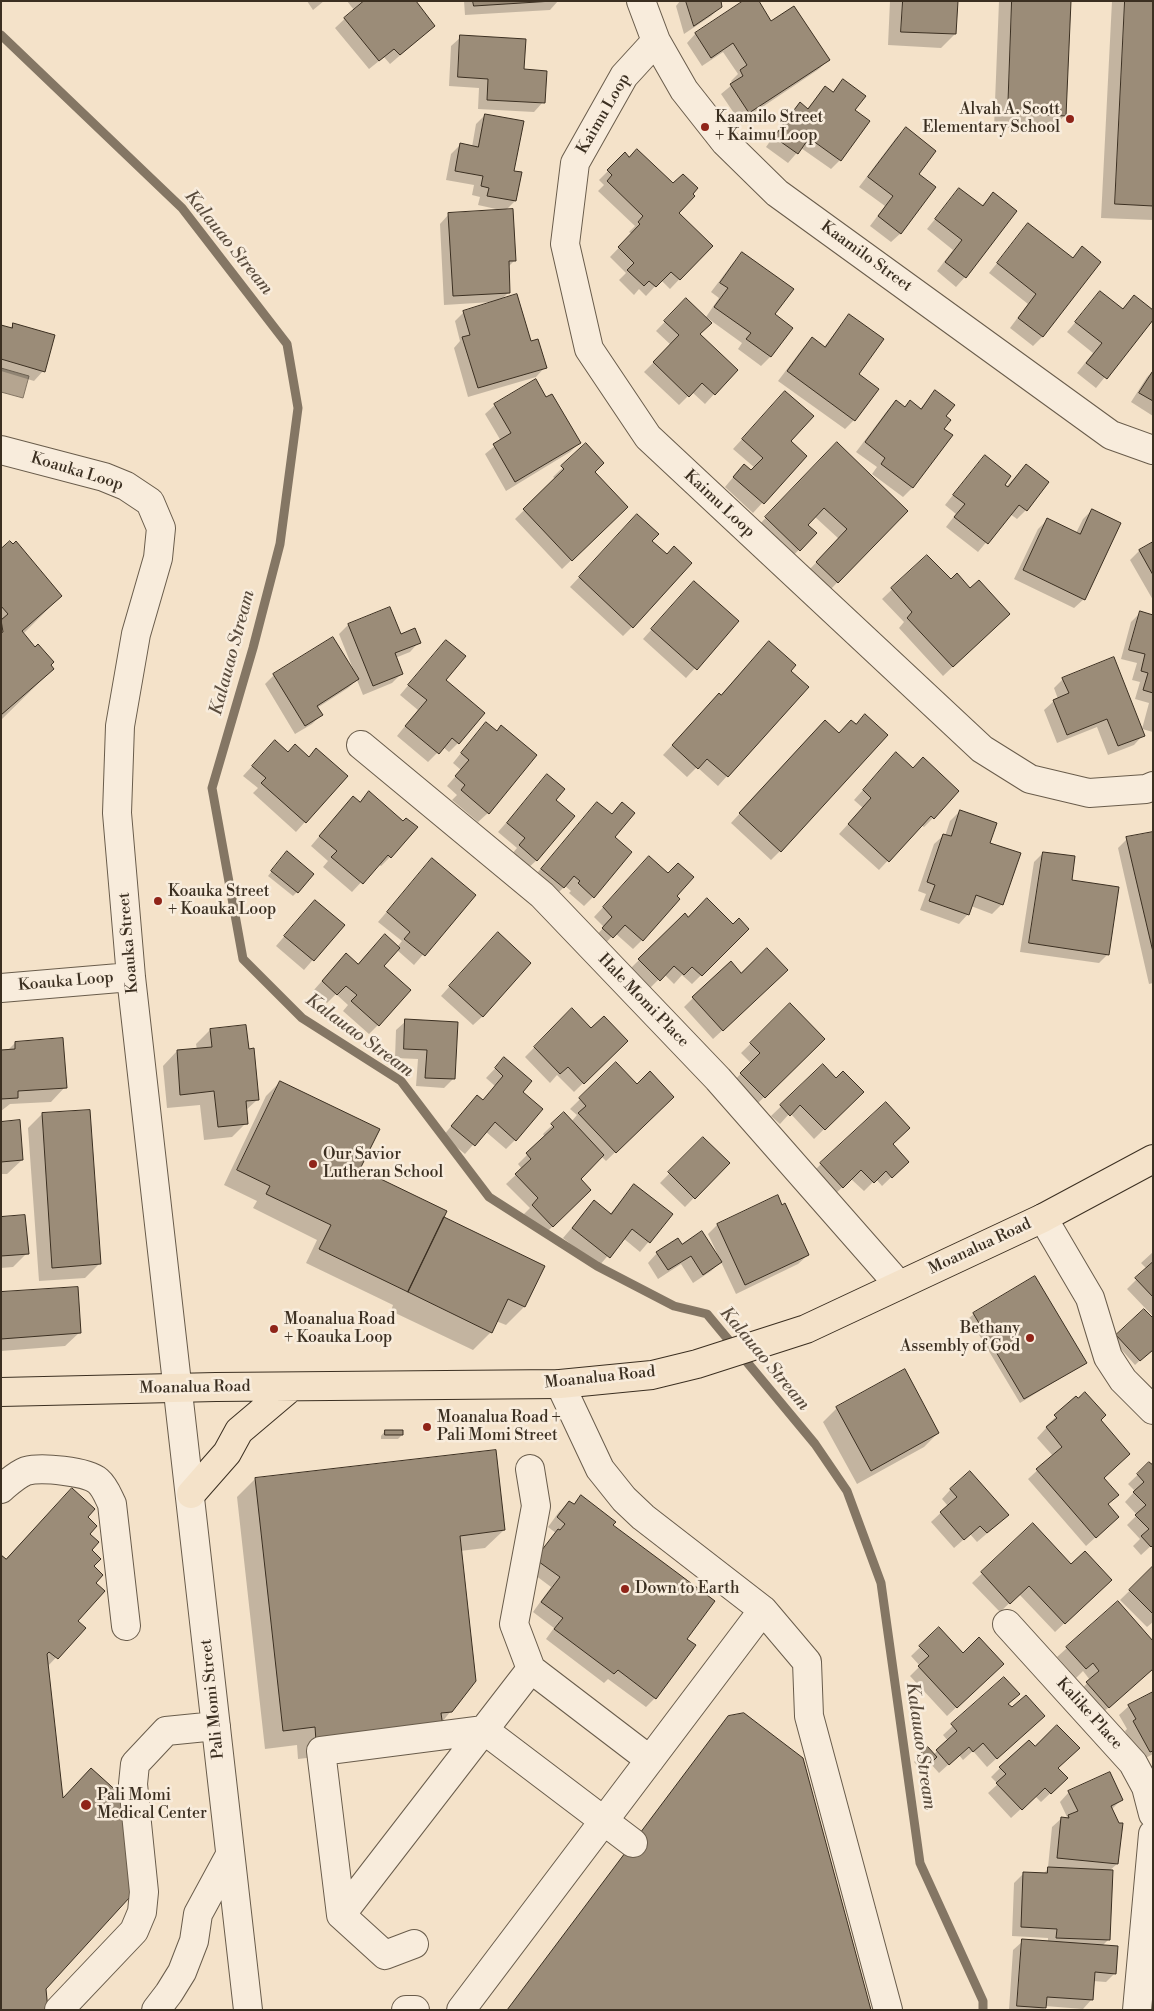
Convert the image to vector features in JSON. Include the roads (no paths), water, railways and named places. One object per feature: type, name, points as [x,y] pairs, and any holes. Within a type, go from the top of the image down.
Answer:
[{"type":"main road","name":"Moanalua Road","points":[[1,1392],[560,1384],[652,1375],[697,1364],[806,1329],[1043,1218],[1153,1159]]},
{"type":"main road","points":[[191,1494],[227,1453],[239,1431],[292,1387]]},
{"type":"street","name":"Kaamilo Street","points":[[641,1],[656,41],[684,90],[719,135],[777,193],[1111,435],[1153,450]]},
{"type":"street","name":"Kaimu Loop","points":[[656,41],[624,76],[575,163],[565,244],[589,349],[648,438],[982,749],[1030,779],[1089,793],[1146,789],[1153,786]]},
{"type":"street","name":"Koauka Loop","points":[[1,450],[104,477],[126,486],[150,502]]},
{"type":"street","name":"Koauka Street","points":[[150,502],[160,528],[158,558],[136,634],[120,726],[117,813],[131,977],[179,1388]]},
{"type":"street","name":"Hale Momi Place","points":[[361,745],[542,896],[718,1079],[899,1285]]},
{"type":"street","name":"Koauka Loop","points":[[1,988],[131,977]]},
{"type":"street","points":[[1043,1218],[1090,1298],[1108,1357],[1123,1380],[1153,1410]]},
{"type":"street","points":[[560,1384],[600,1469],[624,1499],[763,1610],[807,1662],[809,1716],[888,2010]]},
{"type":"street","name":"Pali Momi Street","points":[[179,1388],[248,2010]]},
{"type":"street","points":[[530,1469],[536,1506],[514,1624],[531,1669],[650,1760]]},
{"type":"street","points":[[1,1489],[13,1478],[28,1471],[76,1472],[88,1475],[99,1481],[112,1504],[126,1626]]},
{"type":"street","points":[[461,2010],[763,1610]]},
{"type":"street","name":"Kalike Place","points":[[1007,1624],[1133,1763],[1146,1787],[1153,1814]]},
{"type":"street","points":[[342,1915],[531,1669]]},
{"type":"street","points":[[60,2010],[134,1931],[142,1912],[144,1892],[133,1784],[135,1764],[166,1732],[216,1726]]},
{"type":"street","points":[[414,1944],[386,1955],[342,1915],[321,1751],[484,1730],[633,1843]]},
{"type":"street","points":[[1137,2010],[1153,1834]]},
{"type":"street","points":[[156,2010],[169,1994],[182,1972],[194,1941],[198,1914],[230,1855]]},
{"type":"street","points":[[406,2010],[415,2010]]},
{"type":"waterway","name":"Kalauao Stream","points":[[1,35],[182,208],[287,344],[298,408],[280,544],[253,648],[212,788],[243,959],[302,1018],[401,1081],[489,1197],[597,1266],[674,1306],[707,1314],[815,1444],[847,1491],[881,1583],[920,1863],[983,2001],[983,2010]]},
{"type":"place","name":"Alvah A. Scott Elementary School","points":[[1070,119]]},
{"type":"place","name":"Kaamilo Street + Kaimu Loop","points":[[705,127]]},
{"type":"place","name":"Koauka Street + Koauka Loop","points":[[158,901]]},
{"type":"place","name":"Our Savior Lutheran School","points":[[313,1164]]},
{"type":"place","name":"Moanalua Road + Koauka Loop","points":[[274,1329]]},
{"type":"place","name":"Bethany Assembly of God","points":[[1030,1338]]},
{"type":"place","name":"Moanalua Road + Pali Momi Street","points":[[427,1427]]},
{"type":"place","name":"Down to Earth","points":[[625,1589]]},
{"type":"place","name":"Pali Momi Medical Center","points":[[86,1805]]}]
